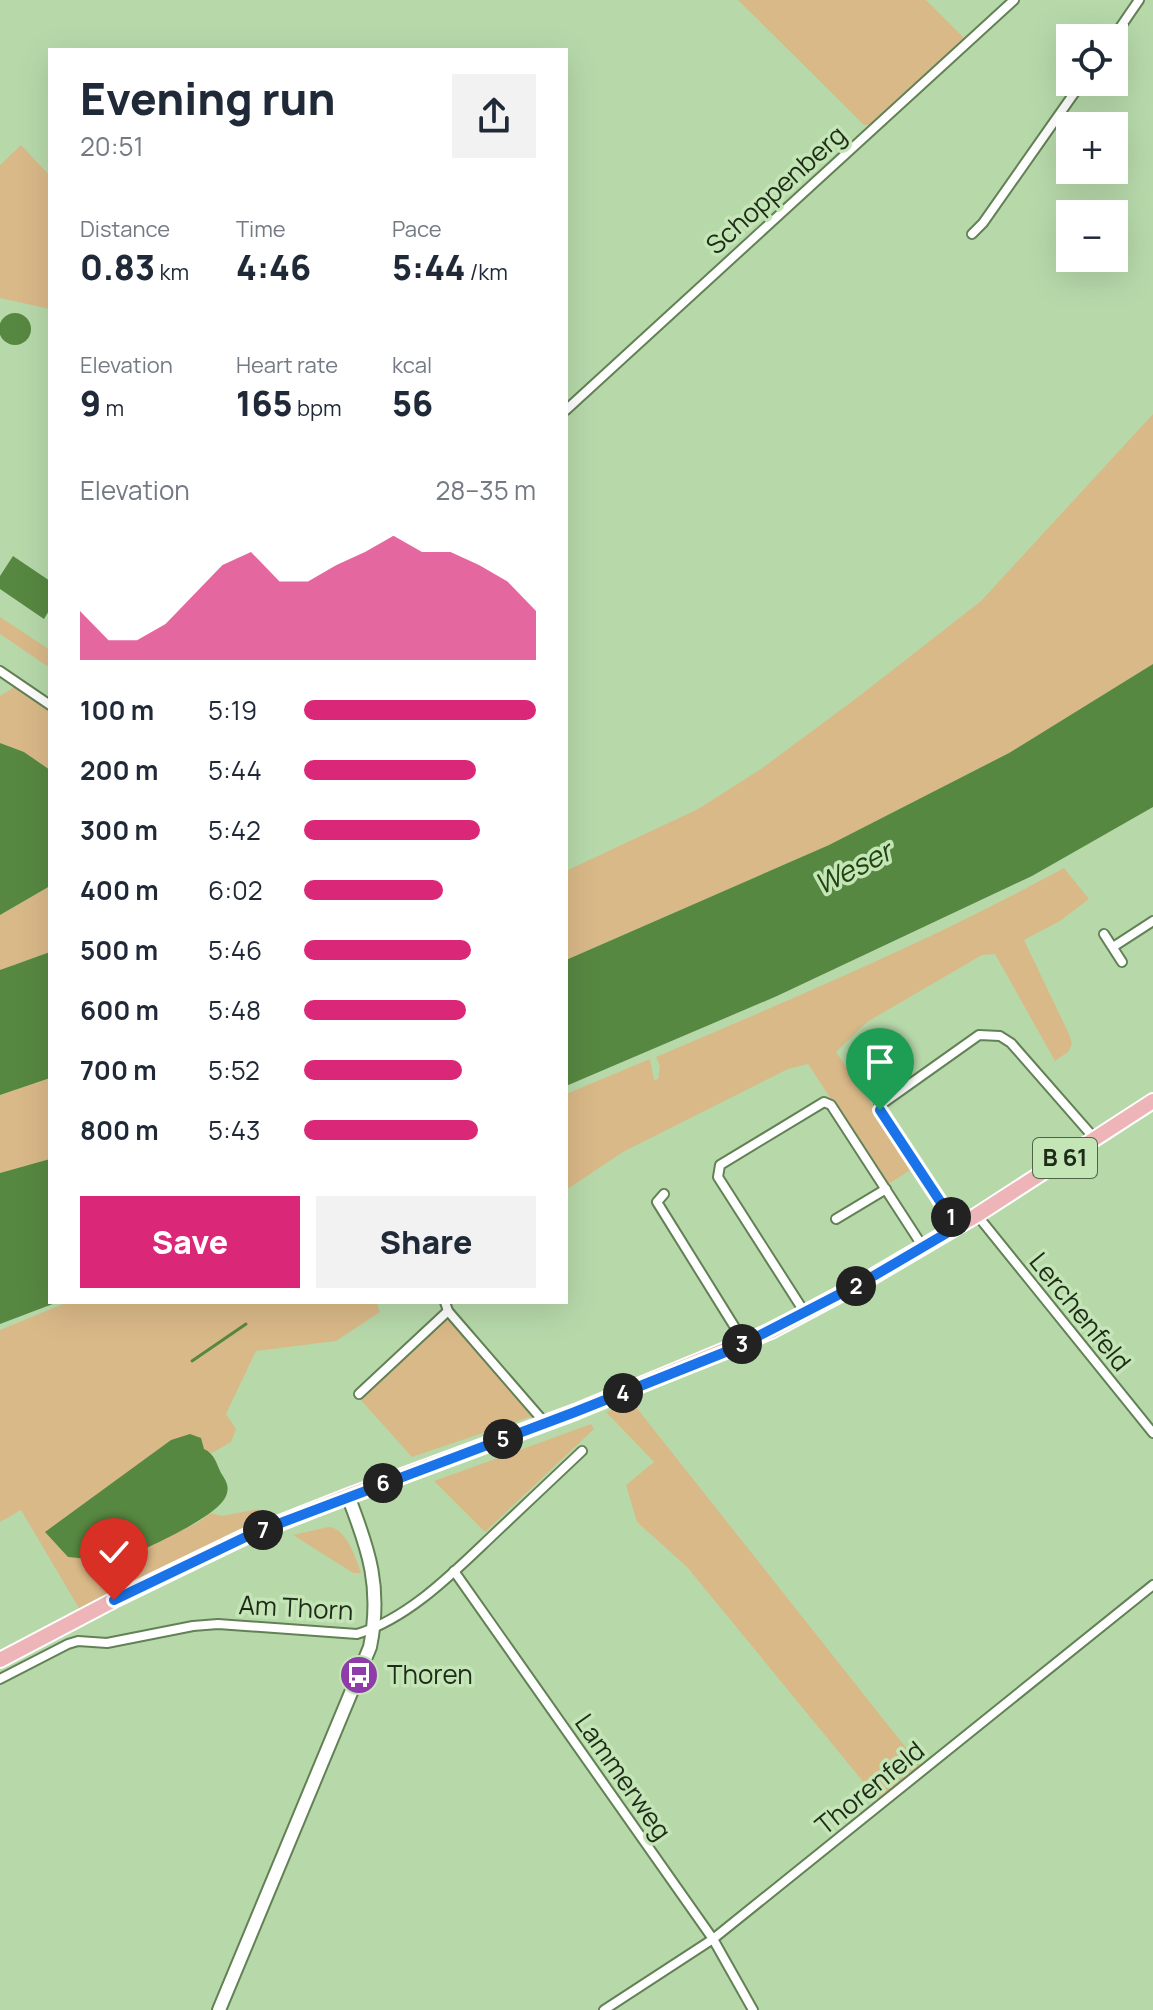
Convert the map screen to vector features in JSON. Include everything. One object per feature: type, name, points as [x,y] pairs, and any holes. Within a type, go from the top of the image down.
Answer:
[{"type":"main road","name":"B 61","points":[[0,1660],[100,1607],[254,1533],[545,1423],[745,1343],[805,1313],[957,1227],[1153,1101]]},
{"type":"street","name":"Schoppenberg","points":[[568,408],[1014,0]]},
{"type":"street","points":[[1123,24],[1139,0]]},
{"type":"street","points":[[972,234],[983,223],[1072,96]]},
{"type":"street","points":[[0,671],[48,704]]},
{"type":"street","points":[[1113,947],[1153,921]]},
{"type":"street","points":[[1104,934],[1122,962]]},
{"type":"street","points":[[957,1227],[879,1106],[979,1035],[1000,1036],[1011,1043],[1095,1139]]},
{"type":"street","points":[[805,1313],[718,1177],[720,1165],[827,1102],[923,1247]]},
{"type":"street","points":[[836,1219],[886,1189]]},
{"type":"street","points":[[664,1194],[657,1202],[745,1343]]},
{"type":"street","name":"Lerchenfeld","points":[[977,1215],[1153,1433]]},
{"type":"street","points":[[359,1394],[446,1306],[545,1423]]},
{"type":"street","name":"Am Thorn","points":[[0,1679],[78,1641],[107,1643],[193,1626],[243,1623],[357,1634],[374,1629],[454,1571],[582,1451]]},
{"type":"street","points":[[219,2010],[359,1675],[374,1629],[374,1581],[369,1551],[348,1496]]},
{"type":"street","name":"Lammerweg","points":[[454,1571],[713,1939],[753,2010]]},
{"type":"street","name":"Thorenfeld","points":[[604,2010],[713,1939],[1153,1585]]},
{"type":"shaded area","points":[[738,0],[926,0],[966,40],[874,124],[864,125]]},
{"type":"shaded area","points":[[21,145],[48,174],[48,309],[0,298],[0,165]]},
{"type":"shaded area","points":[[1153,414],[1153,664],[1009,753],[829,845],[568,959],[568,870],[698,809],[761,769],[981,601]]},
{"type":"shaded area","points":[[0,617],[48,649],[48,667],[0,634]]},
{"type":"shaded area","points":[[16,686],[48,708],[48,769],[24,752],[0,743],[0,696]]},
{"type":"shaded area","points":[[1064,868],[1089,899],[1060,921],[1024,940],[1069,1034],[1072,1044],[1068,1052],[1055,1061],[995,954],[982,955],[867,1022],[836,1052],[915,1167],[887,1185],[808,1064],[788,1069],[623,1152],[568,1189],[568,1093],[650,1059],[654,1080],[658,1079],[660,1066],[656,1057],[913,944]]},
{"type":"shaded area","points":[[48,887],[48,953],[0,970],[0,915]]},
{"type":"shaded area","points":[[48,1079],[48,1160],[0,1173],[0,1095]]},
{"type":"shaded area","points":[[63,1304],[379,1304],[380,1312],[336,1341],[256,1351],[226,1414],[236,1429],[231,1442],[212,1453],[171,1440],[46,1533],[68,1557],[110,1564],[197,1523],[211,1513],[222,1516],[258,1509],[264,1520],[80,1610],[21,1510],[0,1522],[0,1330]]},
{"type":"shaded area","points":[[442,1320],[452,1320],[533,1416],[412,1457],[358,1397]]},
{"type":"shaded area","points":[[632,1402],[922,1768],[879,1801],[687,1567],[637,1522],[626,1485],[654,1462],[606,1412]]},
{"type":"shaded area","points":[[591,1424],[594,1429],[485,1532],[434,1481]]},
{"type":"shaded area","points":[[334,1528],[345,1538],[361,1573],[353,1573],[293,1535]]},
{"type":"water","points":[[15,313],[26,318],[31,329],[26,340],[15,345],[4,340],[-1,329],[4,318]]},
{"type":"water","points":[[13,556],[48,580],[48,612],[44,619],[0,589],[0,576]]},
{"type":"water","name":"Weser","points":[[1153,664],[1153,807],[1032,876],[777,996],[568,1085],[568,959],[829,845],[1009,753]]},
{"type":"water","points":[[0,743],[24,752],[48,769],[48,887],[0,915]]},
{"type":"water","points":[[48,953],[48,1079],[0,1095],[0,970]]},
{"type":"water","points":[[48,1160],[48,1304],[53,1304],[0,1324],[0,1173]]},
{"type":"water","points":[[190,1434],[201,1438],[204,1449],[213,1456],[227,1486],[226,1496],[220,1505],[192,1525],[110,1564],[68,1557],[45,1532],[171,1440]]},
{"type":"waterway","points":[[192,1361],[246,1324]]},
{"type":"place","name":"Thoren","points":[[359,1675]]},
{"type":"route","points":[[114,1600],[244,1537],[733,1349],[865,1281],[957,1227],[880,1110]]}]
